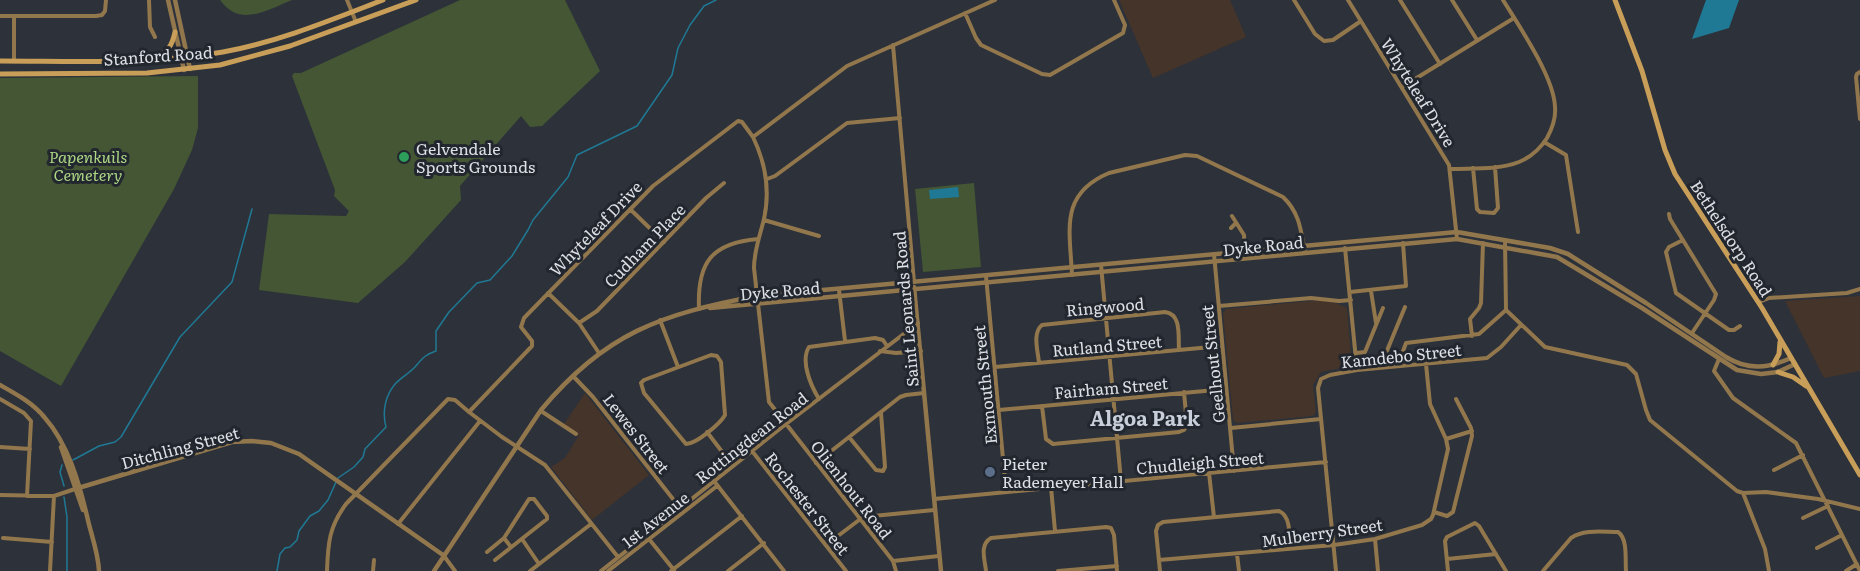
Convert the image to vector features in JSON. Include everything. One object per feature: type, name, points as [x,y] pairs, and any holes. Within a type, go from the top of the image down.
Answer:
[{"type":"main road","name":"Stanford Road","points":[[0,62],[146,60],[185,58],[224,52],[297,32],[383,0]]},
{"type":"main road","name":"Stanford Road","points":[[0,74],[147,73],[229,63],[263,54],[416,0]]},
{"type":"main road","name":"Bethelsdorp Road","points":[[1615,0],[1642,71],[1670,162],[1686,192],[1795,364],[1860,476]]},
{"type":"main road","points":[[146,60],[167,51],[175,33]]},
{"type":"main road","points":[[1773,365],[1779,354],[1779,338]]},
{"type":"main road","points":[[1778,372],[1799,381],[1811,392]]},
{"type":"street","points":[[0,16],[99,16],[105,11],[106,0]]},
{"type":"street","points":[[149,0],[150,27],[154,37]]},
{"type":"street","points":[[168,0],[175,33],[185,58]]},
{"type":"street","points":[[175,0],[187,69]]},
{"type":"street","points":[[347,0],[356,22]]},
{"type":"street","points":[[753,137],[842,69],[995,0]]},
{"type":"street","points":[[965,13],[976,38],[984,47],[1048,75],[1054,74],[1124,33],[1125,25],[1114,0]]},
{"type":"street","points":[[1294,0],[1315,34],[1324,41],[1333,40],[1361,21]]},
{"type":"street","name":"Whyteleaf Drive","points":[[1348,0],[1451,169],[1457,239]]},
{"type":"street","points":[[1400,0],[1440,64]]},
{"type":"street","points":[[1452,0],[1477,40]]},
{"type":"street","points":[[1451,169],[1495,167],[1520,162],[1534,153],[1544,142],[1554,121],[1554,98],[1526,35],[1503,0]]},
{"type":"street","points":[[14,16],[14,61]]},
{"type":"street","points":[[1402,87],[1514,18]]},
{"type":"street","name":"Saint Leonards Road","points":[[893,45],[941,571]]},
{"type":"street","points":[[1859,72],[1856,77],[1860,118]]},
{"type":"street","points":[[767,179],[775,176],[847,123],[900,118]]},
{"type":"street","name":"Whyteleaf Drive","points":[[469,412],[530,348],[532,341],[522,329],[522,322],[658,181],[738,121],[742,122],[753,137]]},
{"type":"street","name":"Olienhout Road","points":[[753,137],[762,158],[767,179],[764,220],[754,261],[767,398],[893,561],[896,571]]},
{"type":"street","points":[[1544,142],[1566,155],[1578,232]]},
{"type":"street","points":[[1072,275],[1071,216],[1075,203],[1088,185],[1109,174],[1185,155],[1203,158],[1283,198],[1298,217],[1305,253]]},
{"type":"street","points":[[1473,168],[1477,209],[1480,212],[1494,213],[1498,208],[1495,167]]},
{"type":"street","name":"Cudham Place","points":[[579,323],[597,311],[705,198],[724,183]]},
{"type":"street","points":[[630,209],[664,242]]},
{"type":"street","points":[[1669,214],[1716,294],[1692,333]]},
{"type":"street","points":[[1232,216],[1244,235],[1245,252]]},
{"type":"street","points":[[764,220],[819,236]]},
{"type":"street","points":[[1231,228],[1236,223]]},
{"type":"street","name":"Dyke Road","points":[[699,309],[1305,253],[1345,245],[1457,232],[1550,248],[1568,254],[1739,364],[1759,367],[1773,365],[1791,358]]},
{"type":"street","points":[[699,309],[698,285],[709,260],[729,244],[758,239]]},
{"type":"street","name":"Dyke Road","points":[[434,571],[540,411],[572,375],[599,353],[634,332],[660,320],[724,302],[757,297],[1304,246],[1457,239],[1557,257],[1744,373],[1778,372],[1795,364]]},
{"type":"street","points":[[1505,240],[1506,310],[1547,348],[1630,366],[1636,374],[1650,420],[1743,493],[1766,549],[1769,571]]},
{"type":"street","points":[[1683,240],[1666,252],[1677,295],[1729,330],[1740,326]]},
{"type":"street","points":[[1350,292],[1406,286],[1403,243]]},
{"type":"street","points":[[1472,336],[1470,319],[1479,308],[1480,303],[1483,243]]},
{"type":"street","points":[[1345,245],[1357,370]]},
{"type":"street","name":"Geelhout Street","points":[[1214,254],[1234,471]]},
{"type":"street","points":[[1101,265],[1121,481]]},
{"type":"street","name":"Exmouth Street","points":[[986,276],[1006,491]]},
{"type":"street","points":[[1758,303],[1769,298],[1847,293],[1860,289]]},
{"type":"street","points":[[839,290],[844,341]]},
{"type":"street","points":[[1371,291],[1376,325]]},
{"type":"street","points":[[548,294],[579,323],[599,353]]},
{"type":"street","points":[[1219,306],[1311,298],[1351,300]]},
{"type":"street","points":[[1388,367],[1386,353],[1405,307]]},
{"type":"street","points":[[1356,353],[1365,352],[1383,309]]},
{"type":"street","points":[[1402,365],[1402,351],[1409,342],[1472,336],[1483,332],[1506,310]]},
{"type":"street","name":"Ringwood","points":[[1039,363],[1036,332],[1039,327],[1106,318],[1170,313],[1176,320],[1179,350]]},
{"type":"street","points":[[660,320],[678,367]]},
{"type":"street","name":"Rottingdean Road","points":[[601,571],[918,323]]},
{"type":"street","name":"Kamdebo Street","points":[[1336,571],[1318,388],[1321,379],[1357,370],[1489,357],[1521,325]]},
{"type":"street","points":[[819,399],[808,379],[806,351],[810,346],[878,339],[887,346]]},
{"type":"street","name":"Rutland Street","points":[[995,367],[1222,346]]},
{"type":"street","points":[[880,351],[896,353],[921,351]]},
{"type":"street","points":[[711,355],[717,356],[721,360],[725,415],[707,432],[692,444],[684,443],[642,390],[641,383],[711,355]]},
{"type":"street","points":[[1719,359],[1714,371],[1730,395],[1794,441],[1860,570]]},
{"type":"street","points":[[1426,364],[1430,404],[1448,446],[1434,512]]},
{"type":"street","name":"Lewes Street","points":[[572,375],[593,397],[680,508]]},
{"type":"street","points":[[0,385],[23,398],[51,425],[68,458],[94,540],[99,571]]},
{"type":"street","name":"Fairham Street","points":[[999,410],[1226,389]]},
{"type":"street","points":[[1042,406],[1046,439],[1050,443],[1179,432],[1184,430],[1187,422],[1184,392]]},
{"type":"street","points":[[816,463],[903,396],[924,393]]},
{"type":"street","points":[[0,399],[24,413],[31,421],[27,496]]},
{"type":"street","points":[[327,571],[331,530],[338,515],[355,494],[448,399],[455,400],[480,421],[549,469],[618,557]]},
{"type":"street","points":[[1446,439],[1472,431],[1456,399]]},
{"type":"street","points":[[540,411],[576,434]]},
{"type":"street","points":[[849,437],[876,470],[883,471],[885,467],[881,412]]},
{"type":"street","points":[[1231,428],[1321,419]]},
{"type":"street","points":[[398,524],[480,421]]},
{"type":"street","name":"Mulberry Street","points":[[1160,560],[1334,545],[1375,539],[1422,525],[1431,519],[1434,512],[1446,516],[1453,512],[1472,431]]},
{"type":"street","points":[[707,432],[733,466]]},
{"type":"street","name":"Ditchling Street","points":[[0,495],[54,496],[232,442],[271,443],[290,449],[306,459],[443,555]]},
{"type":"street","points":[[0,447],[30,449]]},
{"type":"street","name":"Rochester Street","points":[[752,451],[846,571]]},
{"type":"street","points":[[1774,470],[1803,455]]},
{"type":"street","name":"Chudleigh Street","points":[[933,499],[1326,462]]},
{"type":"street","points":[[1209,473],[1214,517]]},
{"type":"street","points":[[714,481],[764,543],[783,571]]},
{"type":"street","name":"1st Avenue","points":[[608,571],[647,537],[717,486]]},
{"type":"street","points":[[1051,487],[1055,531]]},
{"type":"street","points":[[1743,493],[1766,492],[1818,499],[1827,504],[1847,505],[1860,510]]},
{"type":"street","points":[[50,571],[54,496]]},
{"type":"street","points":[[487,552],[504,538],[528,500],[532,499],[548,518],[495,560]]},
{"type":"street","points":[[1803,518],[1827,504]]},
{"type":"street","points":[[826,545],[866,516],[934,510]]},
{"type":"street","points":[[1160,571],[1156,531],[1160,523],[1281,512],[1287,519],[1289,549]]},
{"type":"street","points":[[647,537],[673,570],[742,516]]},
{"type":"street","points":[[530,571],[591,523]]},
{"type":"street","points":[[1448,571],[1446,537],[1472,523],[1479,526],[1506,571]]},
{"type":"street","points":[[986,571],[984,543],[988,539],[1110,527],[1114,535],[1117,568],[1058,571]]},
{"type":"street","points":[[1543,571],[1568,541],[1576,535],[1587,532],[1617,532],[1622,535],[1626,571]]},
{"type":"street","points":[[1816,548],[1842,535]]},
{"type":"street","points":[[3,538],[52,542]]},
{"type":"street","points":[[504,538],[511,547]]},
{"type":"street","points":[[522,539],[539,564]]},
{"type":"street","points":[[1375,539],[1378,571]]},
{"type":"street","points":[[728,571],[764,543]]},
{"type":"street","points":[[1237,554],[1239,571]]},
{"type":"street","points":[[1447,559],[1496,554]]},
{"type":"street","points":[[443,555],[455,571]]},
{"type":"street","points":[[893,561],[939,556]]},
{"type":"street","points":[[373,571],[374,560]]},
{"type":"street","points":[[1846,571],[1857,564]]},
{"type":"shaded area","points":[[1119,0],[1230,0],[1246,37],[1153,78]]},
{"type":"shaded area","points":[[1860,296],[1860,371],[1824,378],[1785,301]]},
{"type":"shaded area","points":[[1320,300],[1347,308],[1352,366],[1321,372],[1313,385],[1316,412],[1313,416],[1237,423],[1233,420],[1223,313],[1226,309]]},
{"type":"shaded area","points":[[585,393],[649,475],[592,520],[551,467],[565,458],[579,435],[564,424]]},
{"type":"green space","points":[[220,0],[292,0],[264,12],[245,15],[236,13]]},
{"type":"green space","name":"Gelvendale Sports Grounds","points":[[460,0],[565,0],[600,71],[542,126],[530,127],[521,116],[460,186],[461,200],[405,262],[358,303],[259,290],[269,214],[346,216],[349,211],[334,196],[335,190],[292,76],[294,73],[301,73]]},
{"type":"green space","name":"Papenkuils Cemetery","points":[[198,76],[198,128],[192,150],[174,189],[61,386],[0,351],[0,78]]},
{"type":"green space","points":[[974,183],[981,267],[923,272],[915,189]]},
{"type":"water","points":[[1706,0],[1739,0],[1729,28],[1692,39]]},
{"type":"water","points":[[958,187],[959,197],[930,199],[929,190]]},
{"type":"waterway","points":[[338,478],[354,467],[363,457],[365,449],[386,427],[385,404],[392,388],[424,358],[436,351],[436,331],[449,312],[477,283],[490,280],[512,256],[533,220],[568,177],[577,155],[637,126],[672,75],[678,48],[690,25],[704,6],[716,0]]},
{"type":"waterway","points":[[73,460],[99,446],[115,442],[121,437],[180,337],[232,282],[252,209]]},
{"type":"waterway","points":[[62,465],[60,472],[64,486]]},
{"type":"waterway","points":[[277,571],[280,554],[297,540],[299,531],[310,516],[319,511],[328,500],[336,482]]},
{"type":"waterway","points":[[64,497],[67,517],[67,571]]},
{"type":"place","name":"Gelvendale Sports Grounds","points":[[404,157]]},
{"type":"place","name":"Pieter Rademeyer Hall","points":[[990,472]]},
{"type":"district","name":"Algoa Park","points":[[1145,417]]}]
